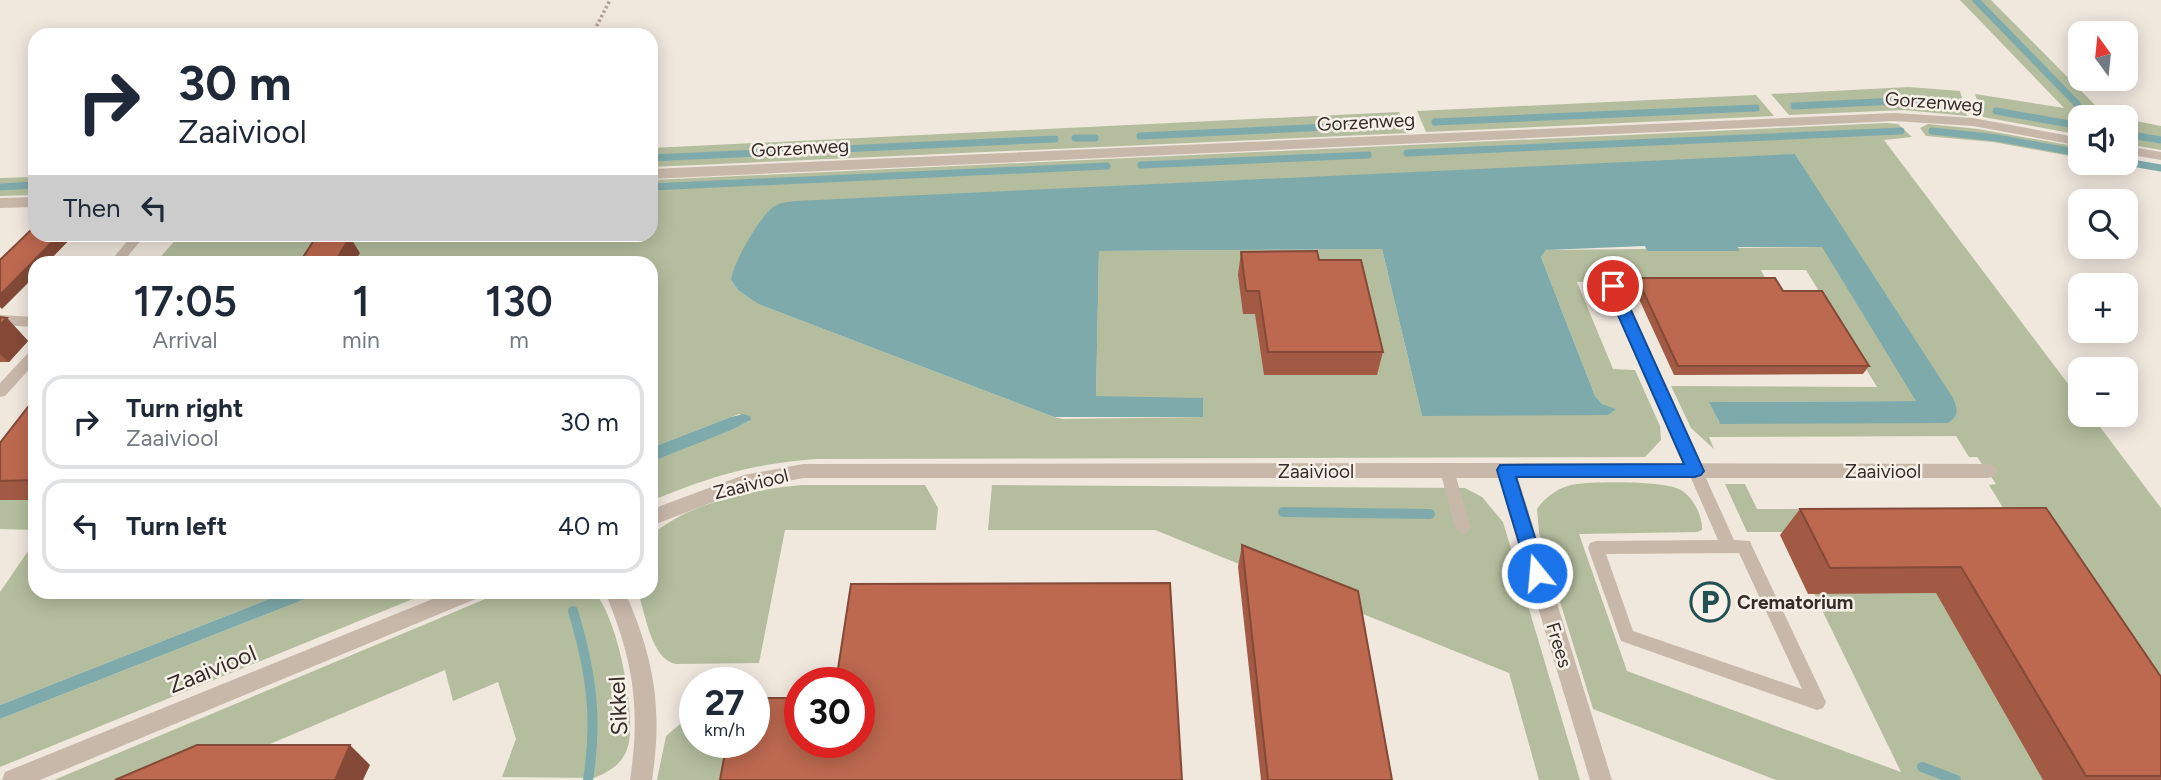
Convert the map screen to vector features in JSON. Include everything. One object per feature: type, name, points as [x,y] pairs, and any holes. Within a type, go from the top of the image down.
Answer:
[{"type":"street","name":"Gorzenweg","points":[[658,174],[1894,117],[1973,122],[2068,140]]},
{"type":"street","points":[[2138,152],[2161,156]]},
{"type":"street","points":[[0,203],[28,202]]},
{"type":"street","name":"Frees","points":[[1506,470],[1601,780]]},
{"type":"street","name":"Zaaiviool","points":[[658,515],[731,486],[769,475],[803,471],[1989,471]]},
{"type":"street","name":"Zaaiviool","points":[[13,780],[454,599]]},
{"type":"street","name":"Sikkel","points":[[618,599],[635,636],[646,685],[646,737],[641,780]]},
{"type":"lane","points":[[121,256],[133,242]]},
{"type":"lane","points":[[1613,286],[1729,546]]},
{"type":"lane","points":[[0,320],[28,322]]},
{"type":"lane","points":[[0,393],[28,362]]},
{"type":"lane","points":[[1447,470],[1463,528]]},
{"type":"lane","points":[[1729,546],[1744,546],[1817,702],[1627,636],[1596,548],[1729,546]]},
{"type":"path","points":[[596,28],[610,0]]},
{"type":"green space","points":[[1960,0],[1991,0],[2068,78],[2068,91],[2081,91],[2095,105],[2068,105],[2068,133],[1983,117],[1975,94],[2064,108]]},
{"type":"green space","points":[[1909,87],[1960,91],[1967,116],[1904,110],[1789,115],[1771,94]]},
{"type":"green space","points":[[1756,95],[1774,116],[1426,132],[1417,111]]},
{"type":"green space","points":[[1399,112],[1409,133],[658,167],[658,148]]},
{"type":"green space","points":[[2138,121],[2161,126],[2161,150],[2138,146]]},
{"type":"green space","points":[[1898,124],[1912,137],[1884,140],[2068,384],[2068,427],[2100,427],[2161,508],[2161,780],[1776,780],[1593,709],[1539,533],[1537,509],[1554,492],[1577,484],[1629,482],[1671,486],[1684,492],[1696,506],[1702,530],[1579,534],[1627,671],[1901,772],[1784,532],[1747,532],[1725,484],[1745,484],[1757,509],[2003,508],[1989,485],[1996,484],[1977,457],[1969,457],[1956,436],[1709,437],[1714,449],[1691,428],[1671,386],[1877,387],[1806,270],[1761,270],[1767,282],[1577,282],[1613,369],[1635,370],[1660,426],[1661,440],[1645,457],[817,459],[732,472],[658,498],[658,459],[750,421],[739,414],[658,445],[658,256],[161,256],[174,242],[658,242],[658,180]],"holes":[[[1795,154],[1956,406],[1719,423],[1710,402],[1917,401],[1823,247],[1546,250],[1541,257],[1595,396],[1602,404],[1422,416],[1382,249],[1099,251],[1096,396],[1203,417],[1054,417],[758,304],[738,290],[731,280],[734,269]]]},
{"type":"green space","points":[[1928,124],[1978,129],[2068,145],[2068,156],[1993,142],[1926,136],[1920,128]]},
{"type":"green space","points":[[28,177],[28,195],[0,196],[0,178]]},
{"type":"green space","points":[[28,414],[28,530],[0,529],[0,448]]},
{"type":"green space","points":[[802,485],[925,485],[938,508],[936,530],[785,530],[759,663],[676,664],[667,661],[660,654],[650,634],[640,599],[658,599],[658,530],[702,506],[764,490]]},
{"type":"green space","points":[[992,485],[1465,488],[1482,497],[1503,522],[1580,780],[1539,780],[1509,673],[1155,530],[988,530]]},
{"type":"green space","points":[[28,551],[28,599],[269,599],[0,705],[0,592]]},
{"type":"green space","points":[[305,599],[413,599],[0,767],[0,719]]},
{"type":"green space","points":[[485,599],[599,599],[610,621],[623,666],[630,712],[628,746],[615,766],[594,778],[502,777],[516,739],[498,682],[453,701],[445,670],[185,780],[54,780]]},
{"type":"green space","points":[[679,725],[679,758],[735,758],[730,780],[657,780],[666,736]]},
{"type":"water","points":[[1795,154],[1953,398],[1956,412],[1948,423],[1720,424],[1709,402],[1916,401],[1822,247],[1738,247],[1739,251],[1647,251],[1645,246],[1546,250],[1541,257],[1595,396],[1602,404],[1616,409],[1608,415],[1422,416],[1382,249],[1099,251],[1096,396],[1203,398],[1203,417],[1054,417],[758,304],[738,290],[731,280],[741,252],[754,230],[773,207],[786,202]]},
{"type":"water","points":[[744,414],[750,416],[751,420],[658,459],[658,445]]},
{"type":"water","points":[[269,599],[305,599],[0,719],[0,705]]},
{"type":"building","points":[[28,233],[28,242],[52,242],[38,256],[28,256],[28,267],[0,295],[0,260]]},
{"type":"building","points":[[313,242],[347,242],[339,256],[304,256]]},
{"type":"building","points":[[1317,251],[1319,260],[1361,260],[1383,352],[1268,352],[1259,291],[1246,291],[1241,252]]},
{"type":"building","points":[[1637,278],[1775,278],[1783,291],[1822,291],[1869,366],[1678,366]]},
{"type":"building","points":[[28,407],[28,480],[0,481],[0,443]]},
{"type":"building","points":[[2046,508],[2161,677],[2161,776],[2086,776],[1961,567],[1830,568],[1800,509]]},
{"type":"building","points":[[1242,545],[1358,591],[1392,780],[1268,780]]},
{"type":"building","points":[[1170,583],[1182,780],[720,780],[724,758],[770,758],[770,698],[784,698],[784,758],[875,758],[875,667],[838,667],[851,584]]},
{"type":"building","points":[[197,745],[350,745],[335,780],[115,780]]},
{"type":"waterway","points":[[1976,0],[2078,105]]},
{"type":"waterway","points":[[1794,106],[1897,101],[1950,102]]},
{"type":"waterway","points":[[1435,122],[1756,108]]},
{"type":"waterway","points":[[1996,111],[2068,124]]},
{"type":"waterway","points":[[1140,136],[1392,124]]},
{"type":"waterway","points":[[1407,153],[1901,131]]},
{"type":"waterway","points":[[1932,131],[1997,138],[2068,151]]},
{"type":"waterway","points":[[2138,136],[2161,140]]},
{"type":"waterway","points":[[1075,138],[1095,138]]},
{"type":"waterway","points":[[658,158],[1055,139]]},
{"type":"waterway","points":[[1141,165],[1368,155]]},
{"type":"waterway","points":[[2138,164],[2161,168]]},
{"type":"waterway","points":[[658,187],[1107,166]]},
{"type":"waterway","points":[[0,187],[28,185]]},
{"type":"waterway","points":[[1283,512],[1430,514]]},
{"type":"waterway","points":[[573,611],[591,695],[592,736],[588,780]]},
{"type":"waterway","points":[[1922,767],[1956,780]]},
{"type":"place","name":"Crematorium","points":[[1710,602]]},
{"type":"route","points":[[1537,573],[1506,470],[1695,471],[1613,286]]}]
